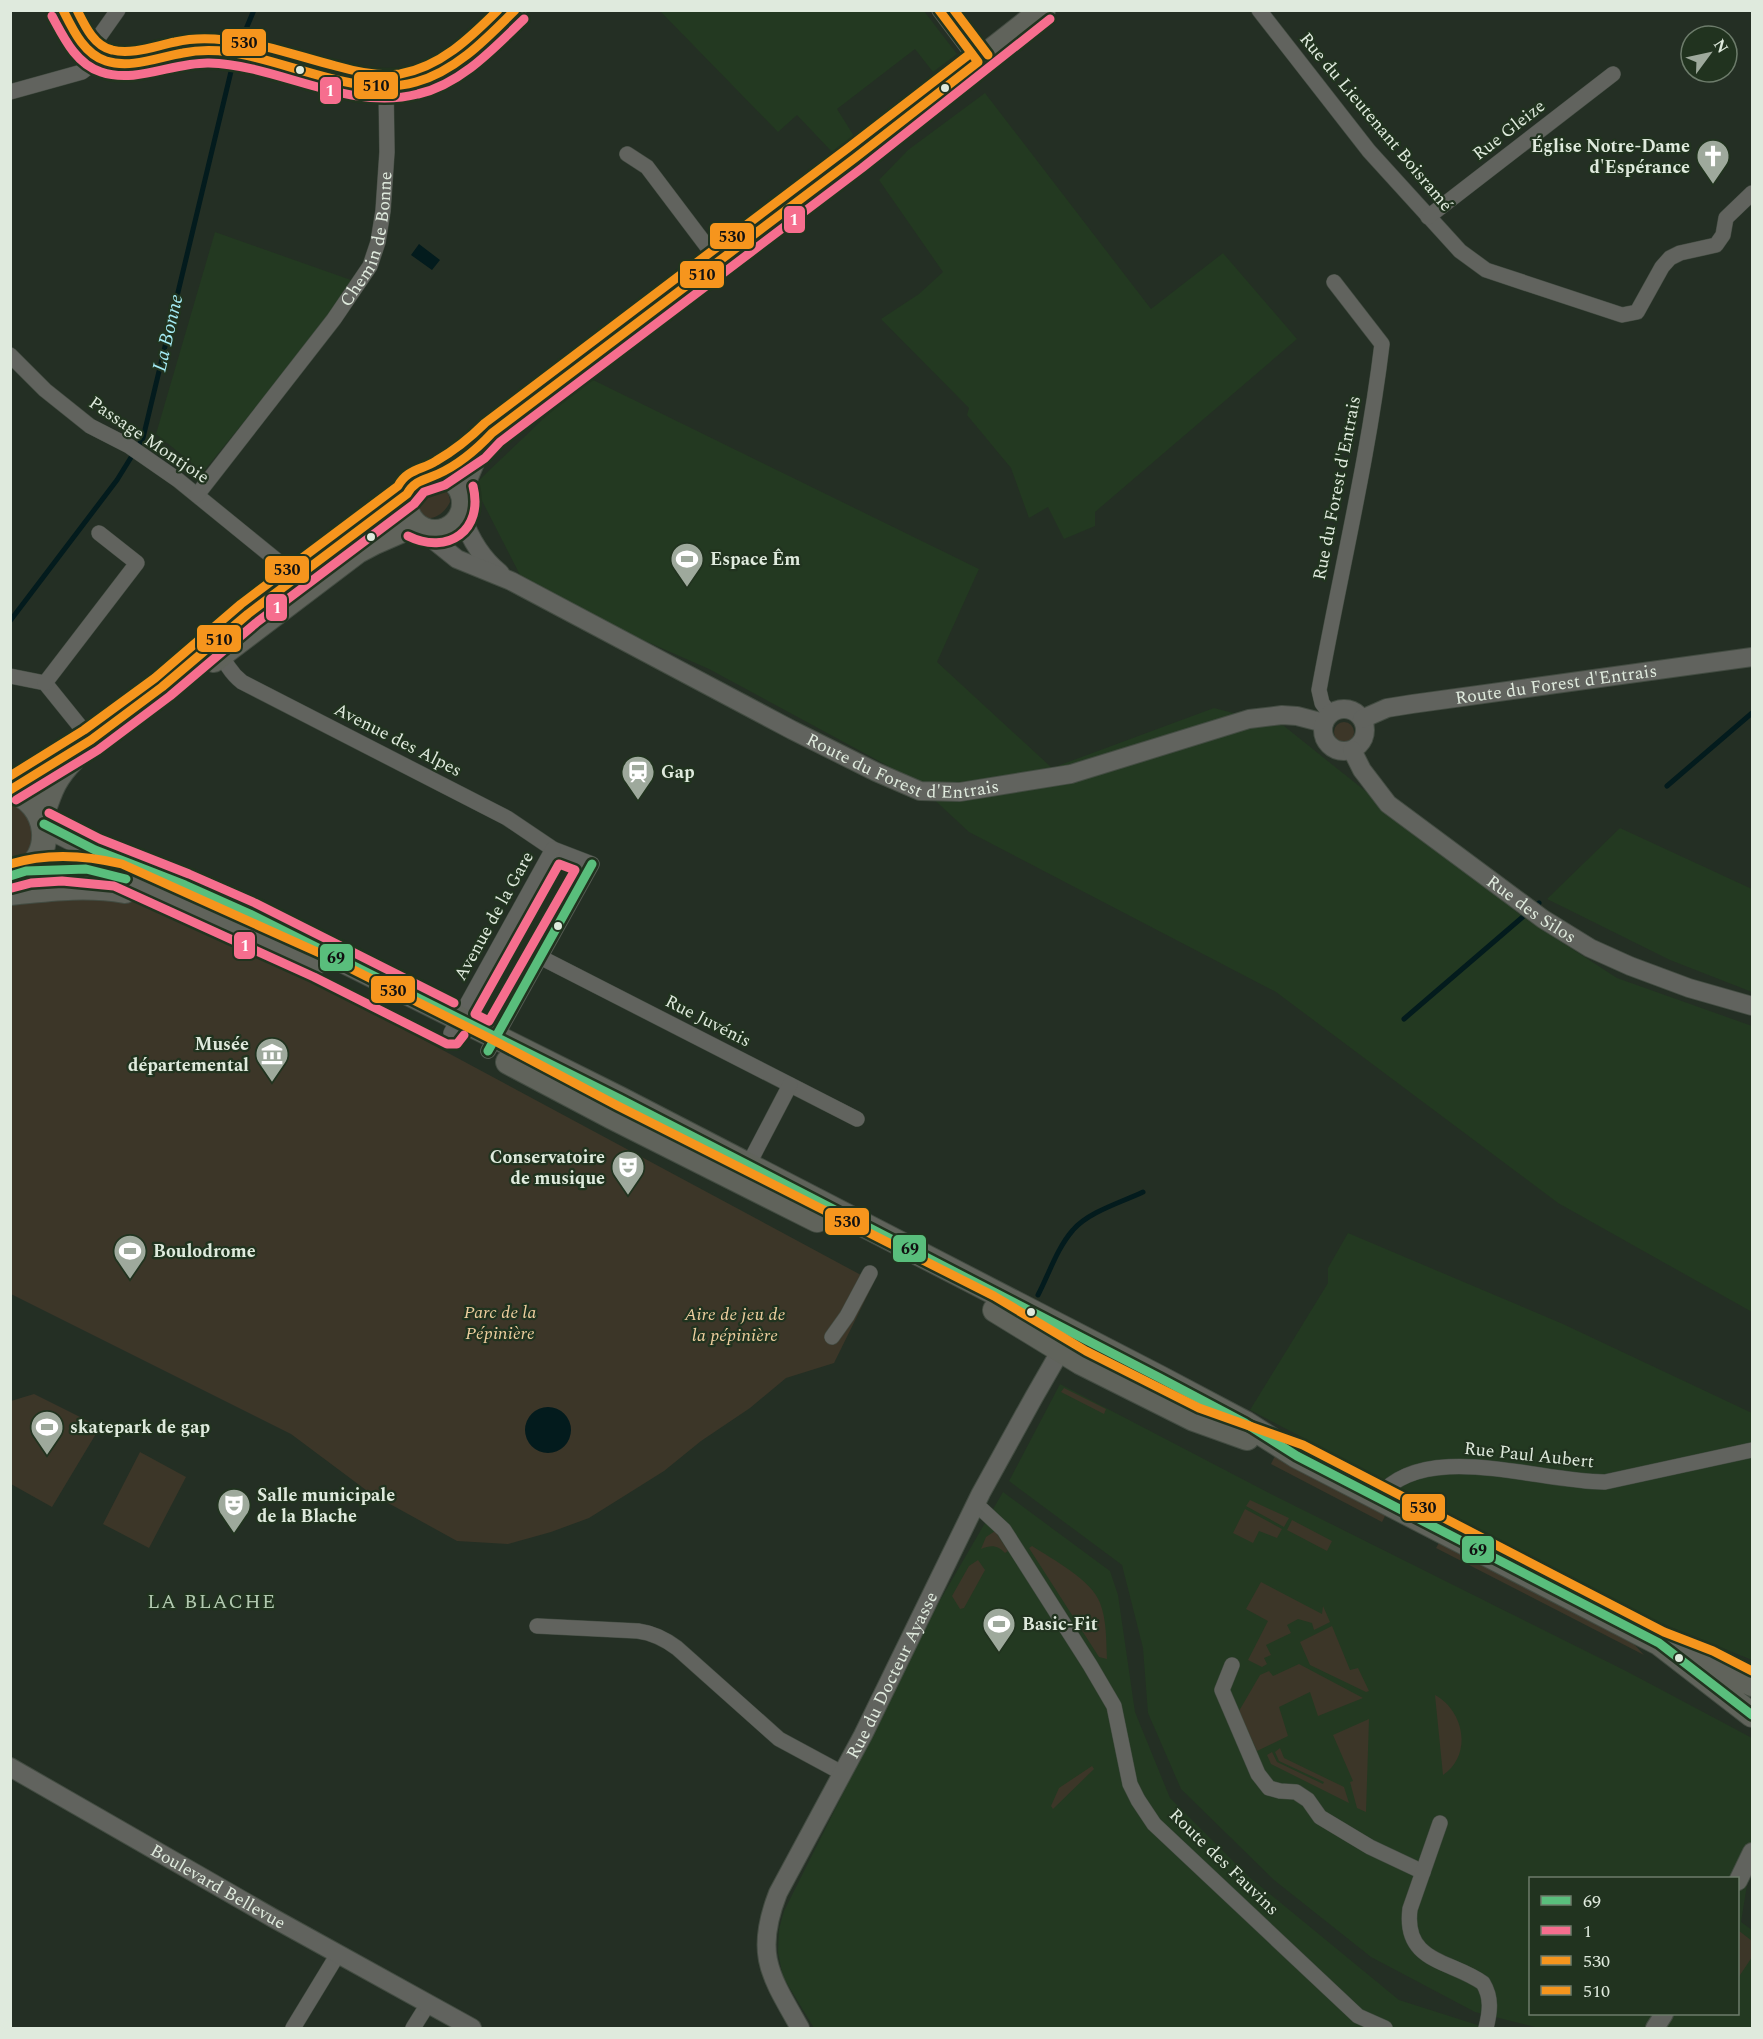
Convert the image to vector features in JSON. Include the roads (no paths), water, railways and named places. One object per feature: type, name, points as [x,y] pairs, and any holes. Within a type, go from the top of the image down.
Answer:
[{"type":"main road","points":[[63,10],[77,37],[94,55],[114,63],[201,51],[243,55],[360,84],[386,87],[415,83],[440,72],[471,51],[516,10]]},
{"type":"main road","points":[[418,528],[406,512],[405,504],[407,494],[418,481],[439,474],[478,448],[492,433],[1043,10]]},
{"type":"main road","points":[[461,489],[478,448]]},
{"type":"main road","points":[[162,687],[195,672],[222,656],[358,552],[375,542],[418,528],[439,532],[447,528],[462,516],[465,501],[461,489],[455,482],[439,474]]},
{"type":"main road","points":[[10,790],[91,740],[162,687],[296,576],[407,494]]},
{"type":"main road","points":[[18,874],[40,856],[45,837],[43,821],[51,789],[59,773],[91,740]]},
{"type":"main road","points":[[10,790],[24,796],[37,810],[43,821],[94,850],[185,885],[250,914],[491,1044],[612,1117],[744,1173],[1084,1339],[1245,1422],[1297,1456],[1659,1643],[1710,1662],[1752,1684]]},
{"type":"main road","points":[[18,874],[86,869],[118,875],[455,1026]]},
{"type":"main road","points":[[10,893],[64,887],[103,887],[177,902]]},
{"type":"main road","points":[[744,1173],[989,1307],[1061,1350],[1194,1419],[1297,1456]]},
{"type":"main road","points":[[1659,1643],[1752,1714]]},
{"type":"street","points":[[10,92],[82,72],[94,55],[118,10]]},
{"type":"street","points":[[939,10],[978,62]]},
{"type":"street","name":"Rue du Lieutenant Boisramé","points":[[1259,10],[1369,151],[1460,251],[1486,270],[1622,315],[1637,312],[1662,267],[1670,258],[1680,253],[1716,245],[1720,241],[1726,218],[1752,193]]},
{"type":"street","name":"Rue Gleize","points":[[1428,217],[1614,74]]},
{"type":"street","name":"Chemin de Bonne","points":[[197,495],[334,319],[370,266],[378,242],[383,211],[387,152],[386,87]]},
{"type":"street","points":[[627,154],[647,167],[718,261]]},
{"type":"street","name":"Rue du Forest d'Entrais","points":[[1327,719],[1319,690],[1372,419],[1382,344],[1334,282]]},
{"type":"street","name":"Passage Montjoie","points":[[10,355],[45,390],[90,426],[135,451],[197,495],[296,576]]},
{"type":"street","name":"Route du Forest d'Entrais","points":[[462,516],[471,539],[479,551],[490,565],[511,581]]},
{"type":"street","name":"Route du Forest d'Entrais","points":[[418,528],[457,559],[511,581],[803,735],[876,772],[920,791],[960,792],[1071,774],[1249,719],[1282,715],[1327,719]]},
{"type":"street","points":[[45,682],[137,563],[99,533]]},
{"type":"street","points":[[222,656],[222,647],[233,626]]},
{"type":"street","name":"Avenue des Alpes","points":[[222,656],[242,682],[507,818],[554,849],[592,864],[540,957]]},
{"type":"street","name":"Route du Forest d'Entrais","points":[[1362,719],[1395,706],[1752,657]]},
{"type":"street","points":[[10,676],[45,682],[91,740]]},
{"type":"street","points":[[1344,709],[1357,714],[1362,719],[1364,737],[1352,750],[1332,748],[1324,737],[1327,719],[1344,709]]},
{"type":"street","name":"Rue des Silos","points":[[1352,750],[1362,770],[1388,804],[1532,911],[1590,948],[1630,966],[1689,988],[1752,1006]]},
{"type":"street","name":"Avenue de la Gare","points":[[455,1026],[554,849]]},
{"type":"street","points":[[491,1044],[540,957]]},
{"type":"street","name":"Rue Juvénis","points":[[540,957],[857,1119]]},
{"type":"street","points":[[744,1173],[790,1085]]},
{"type":"street","points":[[832,1337],[847,1316],[870,1273]]},
{"type":"street","points":[[1061,1350],[1070,1343],[1084,1339]]},
{"type":"street","name":"Rue du Docteur Ayasse","points":[[800,2028],[768,1969],[766,1929],[769,1916],[778,1893],[863,1735],[980,1496],[1061,1350]]},
{"type":"street","name":"Rue Paul Aubert","points":[[1378,1497],[1385,1489],[1407,1476],[1455,1466],[1488,1468],[1583,1482],[1605,1482],[1752,1450]]},
{"type":"street","name":"Route des Fauvins","points":[[980,1496],[1004,1530],[1114,1706],[1130,1784],[1154,1824],[1358,2016],[1385,2028]]},
{"type":"street","points":[[537,1626],[638,1631],[664,1639],[779,1739],[842,1773]]},
{"type":"street","points":[[1232,1665],[1222,1690],[1258,1774],[1269,1788],[1296,1792],[1308,1800],[1320,1817],[1370,1847],[1423,1872]]},
{"type":"street","name":"Boulevard Bellevue","points":[[10,1767],[273,1918],[472,2028]]},
{"type":"street","points":[[1440,1823],[1410,1909],[1408,1921],[1415,1945],[1424,1954],[1483,1983],[1488,1991],[1490,2012],[1486,2028]]},
{"type":"street","points":[[1739,1877],[1752,1852]]},
{"type":"street","points":[[1739,1885],[1752,1866]]},
{"type":"street","points":[[293,2028],[338,1954]]},
{"type":"street","points":[[413,2028],[428,2004]]},
{"type":"street","points":[[1655,2028],[1663,2015]]},
{"type":"water","points":[[419,244],[440,260],[432,270],[411,255]]},
{"type":"water","points":[[548,1407],[564,1414],[571,1430],[564,1446],[548,1453],[532,1446],[525,1430],[532,1414]]},
{"type":"waterway","name":"La Bonne","points":[[238,48],[254,10]]},
{"type":"waterway","name":"La Bonne","points":[[10,621],[117,480],[143,438],[234,59]]},
{"type":"waterway","points":[[1667,786],[1752,713]]},
{"type":"waterway","points":[[1404,1019],[1539,903]]},
{"type":"waterway","points":[[1038,1295],[1062,1245],[1079,1224],[1096,1213],[1143,1192]]},
{"type":"place","name":"Église Notre-Dame d'Espérance","points":[[1713,185]]},
{"type":"place","name":"Espace Êm","points":[[687,588]]},
{"type":"place","name":"Gap","points":[[638,801]]},
{"type":"place","name":"Musée départemental","points":[[272,1083]]},
{"type":"place","name":"Conservatoire de musique","points":[[628,1196]]},
{"type":"place","name":"Boulodrome","points":[[130,1280]]},
{"type":"place","name":"skatepark de gap","points":[[47,1456]]},
{"type":"place","name":"Salle municipale de la Blache","points":[[234,1534]]},
{"type":"place","name":"Basic-Fit","points":[[999,1653]]},
{"type":"district","name":"LA BLACHE","points":[[212,1602]]},
{"type":"park label","name":"Parc de la Pépinière","points":[[500,1322]]},
{"type":"park label","name":"Aire de jeu de la pépinière","points":[[735,1324]]}]
